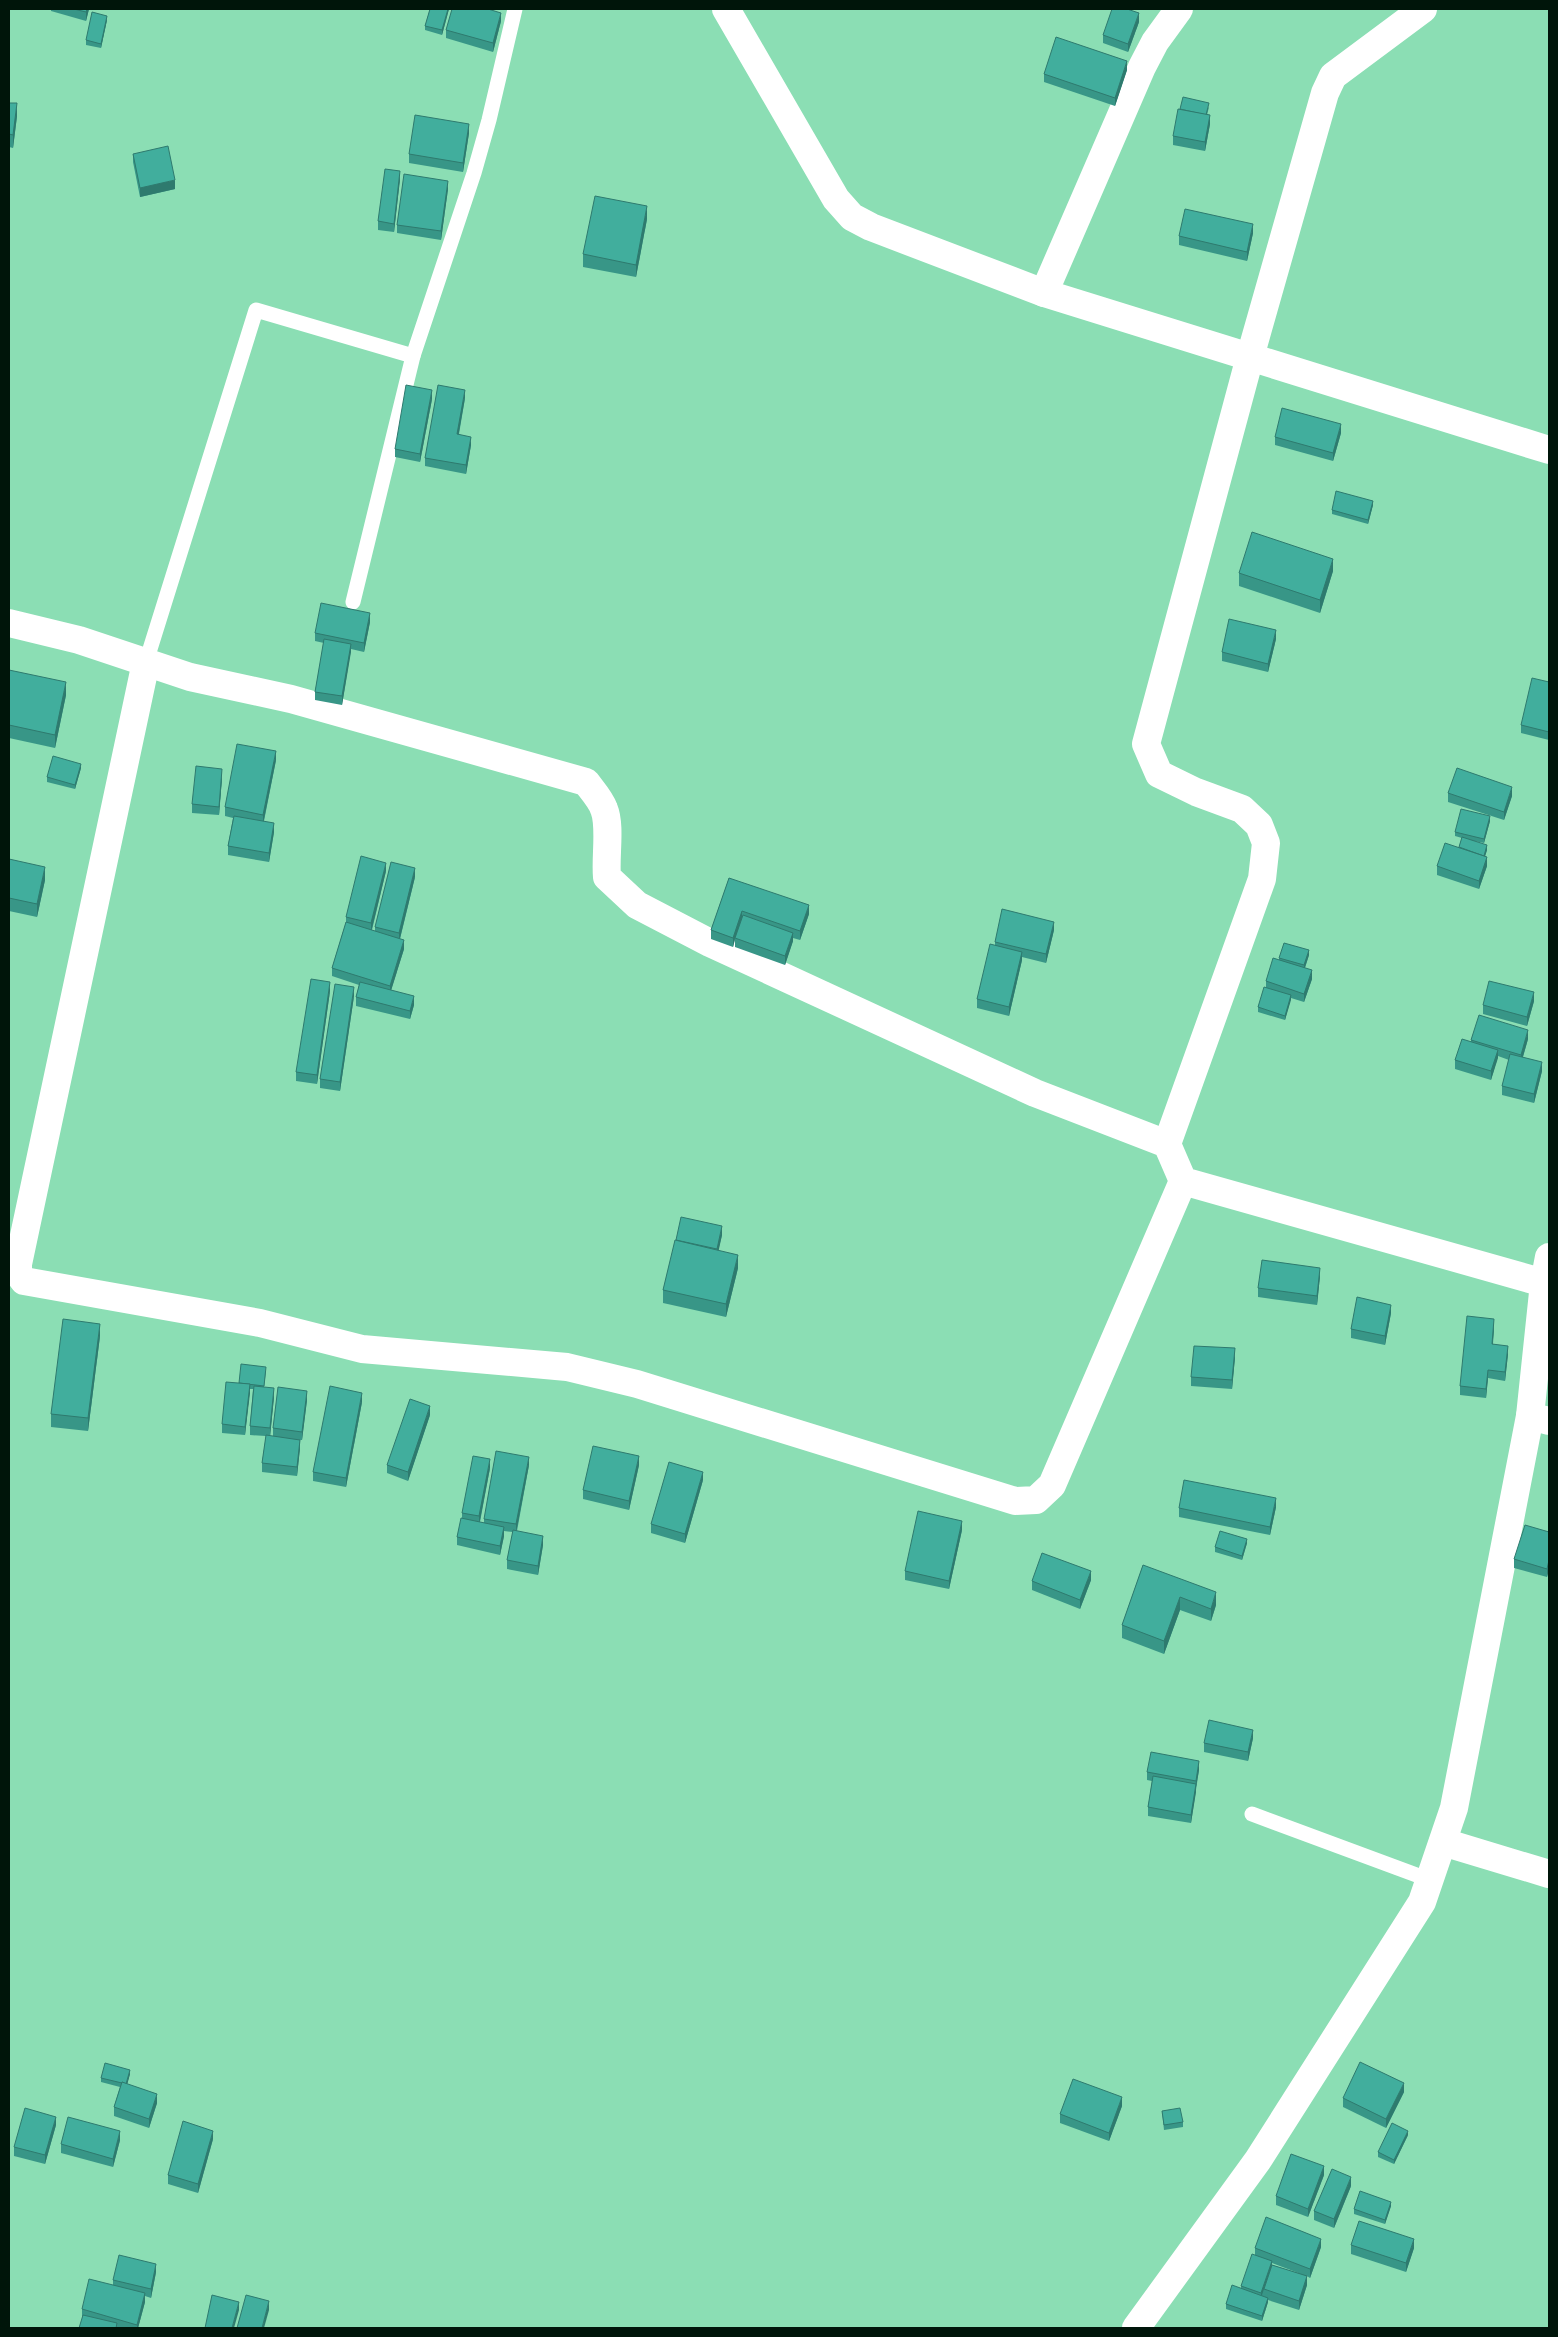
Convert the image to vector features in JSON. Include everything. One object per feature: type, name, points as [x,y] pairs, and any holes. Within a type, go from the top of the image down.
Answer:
[{"type":"street","points":[[726,9],[836,199],[852,216],[871,227],[1044,293],[1549,450]]},
{"type":"street","points":[[1044,293],[1142,68],[1155,42],[1179,9]]},
{"type":"street","points":[[146,662],[18,1264],[18,1273],[24,1281],[260,1323],[362,1349],[567,1367],[637,1384],[1015,1501],[1036,1500],[1052,1484],[1183,1181],[1167,1144],[1262,879],[1266,843],[1259,826],[1242,809],[1196,792],[1160,774],[1146,744],[1250,357],[1325,93],[1333,76],[1423,9]]},
{"type":"street","points":[[9,623],[79,640],[190,677],[291,699],[586,782],[604,809],[607,826],[607,877],[637,906],[719,947],[1035,1093],[1167,1144]]},
{"type":"street","points":[[1183,1181],[1544,1283]]},
{"type":"street","points":[[1136,2328],[1258,2160],[1422,1902],[1454,1808],[1540,1418],[1544,1283],[1549,1257]]},
{"type":"street","points":[[1443,1842],[1549,1874]]},
{"type":"lane","points":[[353,602],[413,356],[474,173],[489,120],[515,9]]},
{"type":"lane","points":[[146,662],[256,310],[413,356]]},
{"type":"lane","points":[[1252,1814],[1430,1880]]},
{"type":"building","points":[[74,9],[87,9],[86,12]]},
{"type":"building","points":[[430,9],[448,9],[442,30],[425,26]]},
{"type":"building","points":[[452,9],[488,9],[501,13],[493,43],[446,30]]},
{"type":"building","points":[[1112,9],[1127,9],[1139,13],[1128,44],[1103,35]]},
{"type":"building","points":[[92,12],[107,16],[101,44],[86,40]]},
{"type":"building","points":[[1056,37],[1127,61],[1115,98],[1044,74]]},
{"type":"building","points":[[1183,97],[1209,103],[1206,115],[1180,109]]},
{"type":"building","points":[[9,103],[17,103],[13,135],[9,134]]},
{"type":"building","points":[[1178,109],[1210,115],[1205,142],[1173,136]]},
{"type":"building","points":[[415,115],[469,124],[463,163],[409,154]]},
{"type":"building","points":[[168,146],[175,180],[140,188],[133,154]]},
{"type":"building","points":[[385,169],[400,171],[394,224],[378,221]]},
{"type":"building","points":[[404,174],[448,181],[441,231],[397,225]]},
{"type":"building","points":[[595,196],[647,206],[636,265],[583,254]]},
{"type":"building","points":[[1185,209],[1253,224],[1247,252],[1179,236]]},
{"type":"building","points":[[406,385],[432,390],[420,454],[395,449]]},
{"type":"building","points":[[438,385],[465,390],[457,434],[471,437],[466,465],[425,458]]},
{"type":"building","points":[[1282,408],[1341,424],[1333,453],[1275,437]]},
{"type":"building","points":[[1336,491],[1373,501],[1368,520],[1332,510]]},
{"type":"building","points":[[1252,532],[1333,559],[1320,600],[1239,573]]},
{"type":"building","points":[[321,603],[370,613],[364,643],[315,633]]},
{"type":"building","points":[[1229,619],[1276,630],[1268,664],[1222,652]]},
{"type":"building","points":[[324,639],[351,644],[342,696],[315,692]]},
{"type":"building","points":[[9,670],[66,682],[55,735],[9,725]]},
{"type":"building","points":[[1532,678],[1549,682],[1549,732],[1521,725]]},
{"type":"building","points":[[237,744],[276,751],[263,815],[225,807]]},
{"type":"building","points":[[53,756],[81,764],[75,785],[47,777]]},
{"type":"building","points":[[196,766],[222,769],[219,807],[192,804]]},
{"type":"building","points":[[1457,768],[1512,787],[1504,812],[1448,793]]},
{"type":"building","points":[[1461,809],[1490,816],[1484,839],[1455,832]]},
{"type":"building","points":[[234,816],[274,823],[269,853],[228,846]]},
{"type":"building","points":[[1462,837],[1487,845],[1484,856],[1459,847]]},
{"type":"building","points":[[1445,843],[1487,857],[1479,881],[1437,866]]},
{"type":"building","points":[[361,856],[386,863],[371,923],[346,917]]},
{"type":"building","points":[[9,859],[45,867],[37,904],[9,898]]},
{"type":"building","points":[[391,862],[415,868],[399,933],[375,927]]},
{"type":"building","points":[[729,878],[809,905],[800,931],[742,911],[733,938],[711,930]]},
{"type":"building","points":[[1002,909],[1054,922],[1046,954],[995,942]]},
{"type":"building","points":[[743,915],[793,933],[785,956],[735,938]]},
{"type":"building","points":[[346,922],[404,940],[390,986],[332,968]]},
{"type":"building","points":[[1284,943],[1309,950],[1304,965],[1279,958]]},
{"type":"building","points":[[990,944],[1022,952],[1009,1007],[977,999]]},
{"type":"building","points":[[1273,958],[1312,970],[1304,994],[1266,981]]},
{"type":"building","points":[[311,979],[330,982],[317,1075],[296,1072]]},
{"type":"building","points":[[1489,981],[1534,992],[1527,1017],[1483,1005]]},
{"type":"building","points":[[360,982],[414,996],[410,1011],[356,997]]},
{"type":"building","points":[[335,984],[354,987],[340,1082],[320,1079]]},
{"type":"building","points":[[1264,987],[1291,995],[1285,1016],[1258,1007]]},
{"type":"building","points":[[1479,1015],[1528,1030],[1521,1055],[1471,1040]]},
{"type":"building","points":[[1462,1039],[1498,1050],[1491,1071],[1455,1060]]},
{"type":"building","points":[[1510,1054],[1542,1062],[1534,1094],[1502,1086]]},
{"type":"building","points":[[681,1217],[722,1226],[717,1249],[676,1240]]},
{"type":"building","points":[[675,1240],[738,1255],[726,1304],[663,1290]]},
{"type":"building","points":[[1262,1260],[1320,1268],[1317,1296],[1258,1288]]},
{"type":"building","points":[[1357,1297],[1391,1305],[1385,1336],[1351,1329]]},
{"type":"building","points":[[1467,1316],[1494,1319],[1492,1344],[1508,1346],[1505,1372],[1488,1370],[1486,1389],[1460,1386]]},
{"type":"building","points":[[63,1319],[100,1324],[88,1418],[51,1414]]},
{"type":"building","points":[[1194,1346],[1235,1348],[1232,1380],[1191,1377]]},
{"type":"building","points":[[241,1364],[266,1367],[264,1386],[239,1383]]},
{"type":"building","points":[[226,1382],[250,1384],[245,1427],[222,1424]]},
{"type":"building","points":[[254,1386],[274,1388],[270,1428],[250,1426]]},
{"type":"building","points":[[330,1386],[362,1393],[346,1478],[313,1472]]},
{"type":"building","points":[[278,1387],[307,1391],[302,1432],[273,1428]]},
{"type":"building","points":[[410,1399],[430,1406],[408,1472],[387,1465]]},
{"type":"building","points":[[266,1435],[300,1440],[297,1467],[262,1463]]},
{"type":"building","points":[[593,1446],[639,1456],[629,1501],[583,1490]]},
{"type":"building","points":[[496,1451],[529,1457],[516,1524],[484,1519]]},
{"type":"building","points":[[473,1456],[490,1459],[479,1516],[462,1513]]},
{"type":"building","points":[[669,1462],[703,1472],[685,1534],[651,1524]]},
{"type":"building","points":[[1184,1480],[1276,1498],[1270,1527],[1179,1508]]},
{"type":"building","points":[[918,1511],[962,1521],[949,1581],[905,1571]]},
{"type":"building","points":[[461,1518],[504,1527],[500,1546],[457,1537]]},
{"type":"building","points":[[1525,1525],[1549,1532],[1549,1560],[1547,1569],[1514,1559]]},
{"type":"building","points":[[513,1530],[543,1536],[538,1566],[507,1560]]},
{"type":"building","points":[[1220,1531],[1247,1539],[1242,1556],[1215,1547]]},
{"type":"building","points":[[1042,1553],[1091,1571],[1080,1600],[1032,1581]]},
{"type":"building","points":[[1143,1565],[1216,1592],[1211,1609],[1180,1597],[1164,1641],[1122,1625]]},
{"type":"building","points":[[1209,1720],[1253,1730],[1248,1752],[1204,1743]]},
{"type":"building","points":[[1151,1752],[1199,1761],[1196,1781],[1147,1772]]},
{"type":"building","points":[[1153,1776],[1196,1784],[1191,1815],[1148,1807]]},
{"type":"building","points":[[1360,2062],[1404,2083],[1386,2119],[1343,2098]]},
{"type":"building","points":[[105,2063],[130,2070],[126,2084],[101,2078]]},
{"type":"building","points":[[1073,2079],[1122,2097],[1109,2133],[1060,2114]]},
{"type":"building","points":[[122,2082],[157,2094],[149,2119],[114,2107]]},
{"type":"building","points":[[25,2108],[56,2117],[45,2155],[14,2147]]},
{"type":"building","points":[[1180,2108],[1183,2122],[1164,2125],[1162,2111]]},
{"type":"building","points":[[68,2117],[120,2131],[113,2159],[61,2144]]},
{"type":"building","points":[[183,2121],[213,2131],[198,2184],[168,2175]]},
{"type":"building","points":[[1392,2123],[1408,2131],[1394,2160],[1378,2152]]},
{"type":"building","points":[[1291,2154],[1324,2166],[1308,2209],[1276,2196]]},
{"type":"building","points":[[1332,2169],[1351,2177],[1334,2219],[1314,2211]]},
{"type":"building","points":[[1360,2191],[1391,2202],[1385,2220],[1354,2209]]},
{"type":"building","points":[[1266,2217],[1321,2239],[1310,2269],[1255,2248]]},
{"type":"building","points":[[1359,2221],[1414,2239],[1406,2263],[1351,2245]]},
{"type":"building","points":[[1252,2254],[1272,2261],[1261,2293],[1241,2286]]},
{"type":"building","points":[[119,2255],[156,2264],[151,2289],[113,2280]]},
{"type":"building","points":[[1272,2265],[1307,2276],[1299,2301],[1264,2289]]},
{"type":"building","points":[[89,2279],[145,2293],[137,2325],[82,2309]]},
{"type":"building","points":[[1232,2285],[1268,2298],[1262,2316],[1226,2304]]},
{"type":"building","points":[[212,2295],[239,2302],[232,2328],[205,2328]]},
{"type":"building","points":[[246,2295],[269,2301],[262,2328],[237,2328]]},
{"type":"building","points":[[83,2315],[117,2323],[116,2328],[79,2328]]}]
